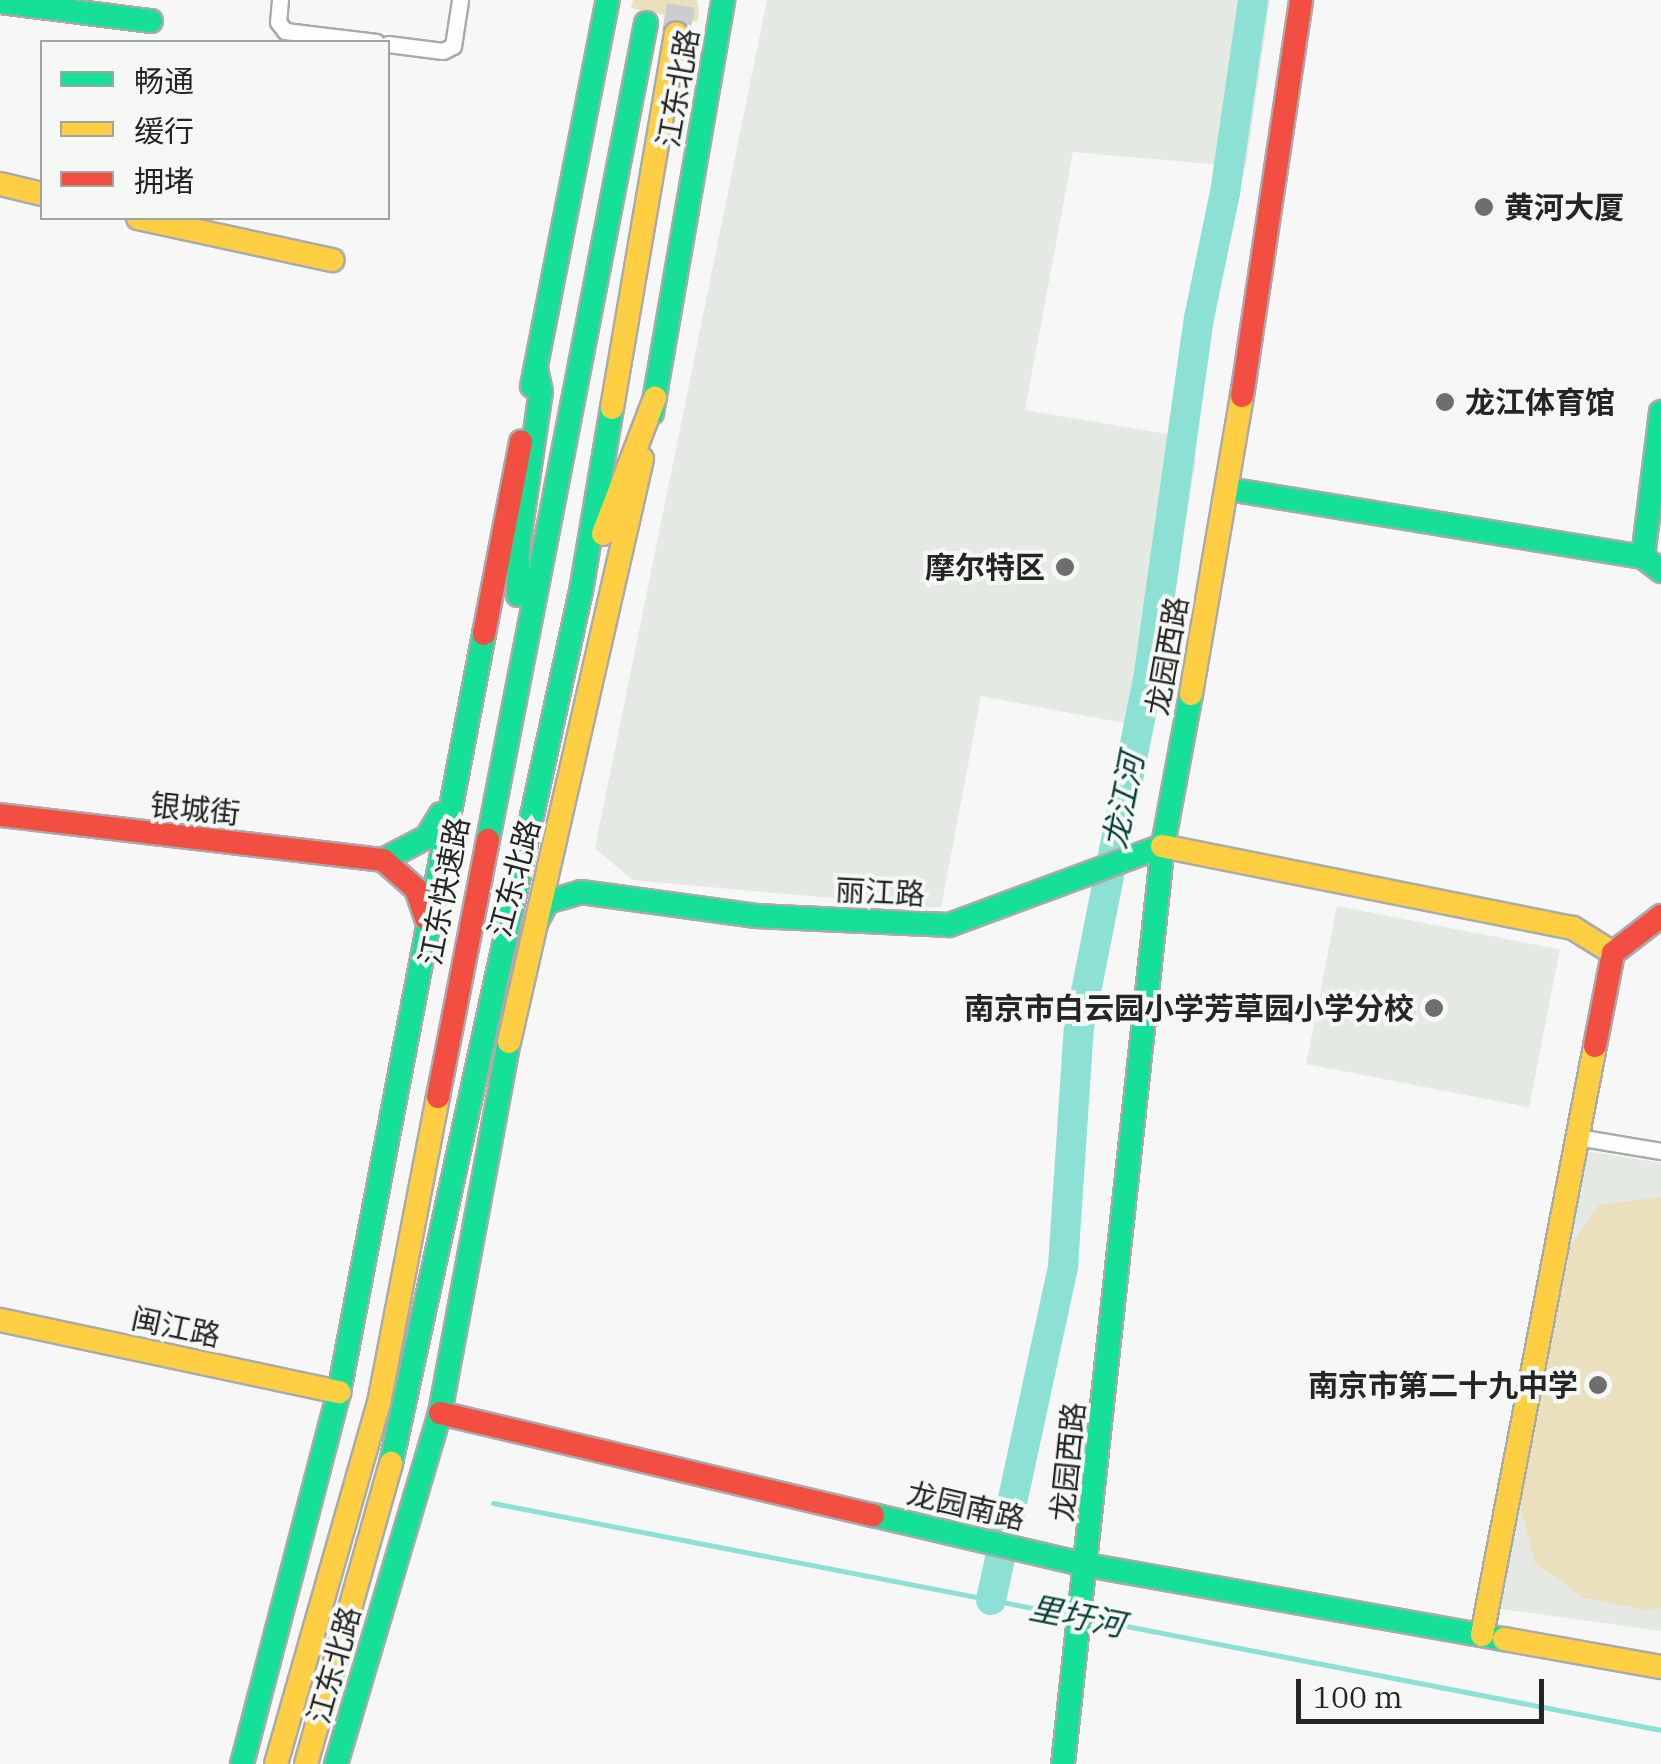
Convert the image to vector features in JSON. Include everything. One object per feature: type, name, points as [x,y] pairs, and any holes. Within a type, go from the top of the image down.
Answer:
[{"type":"main road","name":"江东北路","points":[[242,1764],[338,1392],[449,802],[608,0]]},
{"type":"main road","name":"江东北路","points":[[336,1764],[440,1413],[528,937],[559,826],[655,398],[723,0]]},
{"type":"main road","name":"龙园西路","points":[[1064,1764],[1163,846],[1228,488],[1301,0]]},
{"type":"main road","points":[[0,2],[151,21]]},
{"type":"main road","name":"江东快速路","points":[[276,1764],[379,1402],[518,662],[646,23]]},
{"type":"main road","points":[[306,1764],[406,1412],[582,592],[676,33]]},
{"type":"main road","points":[[0,184],[40,194]]},
{"type":"main road","points":[[147,220],[333,260]]},
{"type":"main road","points":[[518,662],[518,547],[541,392],[536,369]]},
{"type":"main road","points":[[582,592],[655,398]]},
{"type":"main road","points":[[1228,488],[1652,564],[1661,412]]},
{"type":"main road","points":[[427,921],[416,889],[383,860],[427,836],[449,802]]},
{"type":"main road","name":"银城街","points":[[0,815],[383,860]]},
{"type":"main road","points":[[559,826],[554,859],[562,878],[582,892]]},
{"type":"main road","points":[[1163,846],[1573,928],[1613,953]]},
{"type":"main road","name":"丽江路","points":[[582,892],[756,916],[949,926],[1163,846]]},
{"type":"main road","points":[[528,937],[546,902],[582,892]]},
{"type":"main road","points":[[1482,1634],[1613,953],[1661,916]]},
{"type":"main road","name":"闽江路","points":[[0,1320],[338,1392]]},
{"type":"main road","name":"龙园南路","points":[[440,1413],[1087,1564],[1661,1666]]},
{"type":"street","points":[[280,0],[284,31],[359,40]]},
{"type":"street","points":[[390,44],[444,51],[453,46],[460,0]]},
{"type":"street","points":[[1578,1137],[1661,1151]]},
{"type":"shaded area","points":[[633,0],[697,0],[699,15],[697,22],[631,8]]},
{"type":"shaded area","points":[[767,0],[1270,0],[1246,167],[1073,152],[1025,410],[1190,438],[1196,461],[1150,728],[981,696],[941,908],[632,880],[595,848]]},
{"type":"shaded area","name":"南京市白云园小学芳草园小学分校","points":[[1337,906],[1560,949],[1529,1107],[1306,1064]]},
{"type":"shaded area","name":"南京市第二十九中学","points":[[1586,1151],[1661,1163],[1661,1631],[1487,1607]]},
{"type":"shaded area","name":"南京市第二十九中学","points":[[1661,1197],[1661,1607],[1648,1611],[1584,1598],[1535,1563],[1520,1505],[1571,1245],[1599,1205]]},
{"type":"waterway","name":"龙江河","points":[[991,1600],[1063,1266],[1079,1027],[1149,673],[1199,318],[1225,193],[1253,0]]},
{"type":"waterway","name":"里圩河","points":[[493,1503],[1074,1616]]},
{"type":"waterway","name":"里圩河","points":[[1085,1618],[1661,1730]]},
{"type":"tunnel","points":[[676,33],[682,0]]},
{"type":"traffic: fast","points":[[532,386],[608,0]]},
{"type":"traffic: fast","points":[[652,413],[723,0]]},
{"type":"traffic: fast","points":[[0,2],[151,21]]},
{"type":"traffic: fast","points":[[488,840],[646,23]]},
{"type":"traffic: fast","points":[[518,595],[518,547],[541,392],[536,369]]},
{"type":"traffic: fast","points":[[391,1463],[581,591],[612,408]]},
{"type":"traffic: fast","points":[[1643,557],[1661,412]]},
{"type":"traffic: fast","points":[[1228,489],[1643,557],[1661,571]]},
{"type":"traffic: fast","points":[[242,1764],[339,1392],[484,634]]},
{"type":"traffic: fast","points":[[1063,1764],[1163,845],[1191,694]]},
{"type":"traffic: fast","points":[[383,860],[427,837],[441,814]]},
{"type":"traffic: fast","points":[[537,921],[547,902],[581,892],[756,916],[949,925],[1162,846]]},
{"type":"traffic: fast","points":[[336,1764],[440,1413],[509,1042]]},
{"type":"traffic: fast","points":[[873,1515],[1087,1565],[1504,1639]]},
{"type":"traffic: slow","points":[[612,408],[676,33]]},
{"type":"traffic: slow","points":[[0,184],[40,194]]},
{"type":"traffic: slow","points":[[147,220],[333,260]]},
{"type":"traffic: slow","points":[[1191,694],[1242,396]]},
{"type":"traffic: slow","points":[[603,534],[655,398]]},
{"type":"traffic: slow","points":[[509,1042],[642,459]]},
{"type":"traffic: slow","points":[[1162,846],[1573,928],[1613,953]]},
{"type":"traffic: slow","points":[[1482,1635],[1595,1046]]},
{"type":"traffic: slow","points":[[276,1764],[379,1403],[438,1097]]},
{"type":"traffic: slow","points":[[0,1320],[339,1392]]},
{"type":"traffic: slow","points":[[306,1764],[391,1463]]},
{"type":"traffic: slow","points":[[1504,1639],[1661,1667]]},
{"type":"traffic: jam","points":[[1242,396],[1301,0]]},
{"type":"traffic: jam","points":[[484,634],[521,442]]},
{"type":"traffic: jam","points":[[0,815],[383,860],[416,889],[426,918]]},
{"type":"traffic: jam","points":[[438,1097],[488,840]]},
{"type":"traffic: jam","points":[[1595,1046],[1613,953],[1661,916]]},
{"type":"traffic: jam","points":[[440,1413],[873,1515]]},
{"type":"place","name":"黄河大厦","points":[[1484,207]]},
{"type":"place","name":"龙江体育馆","points":[[1445,402]]},
{"type":"place","name":"摩尔特区","points":[[1065,567]]},
{"type":"place","name":"南京市白云园小学芳草园小学分校","points":[[1434,1008]]},
{"type":"place","name":"南京市第二十九中学","points":[[1598,1385]]}]
